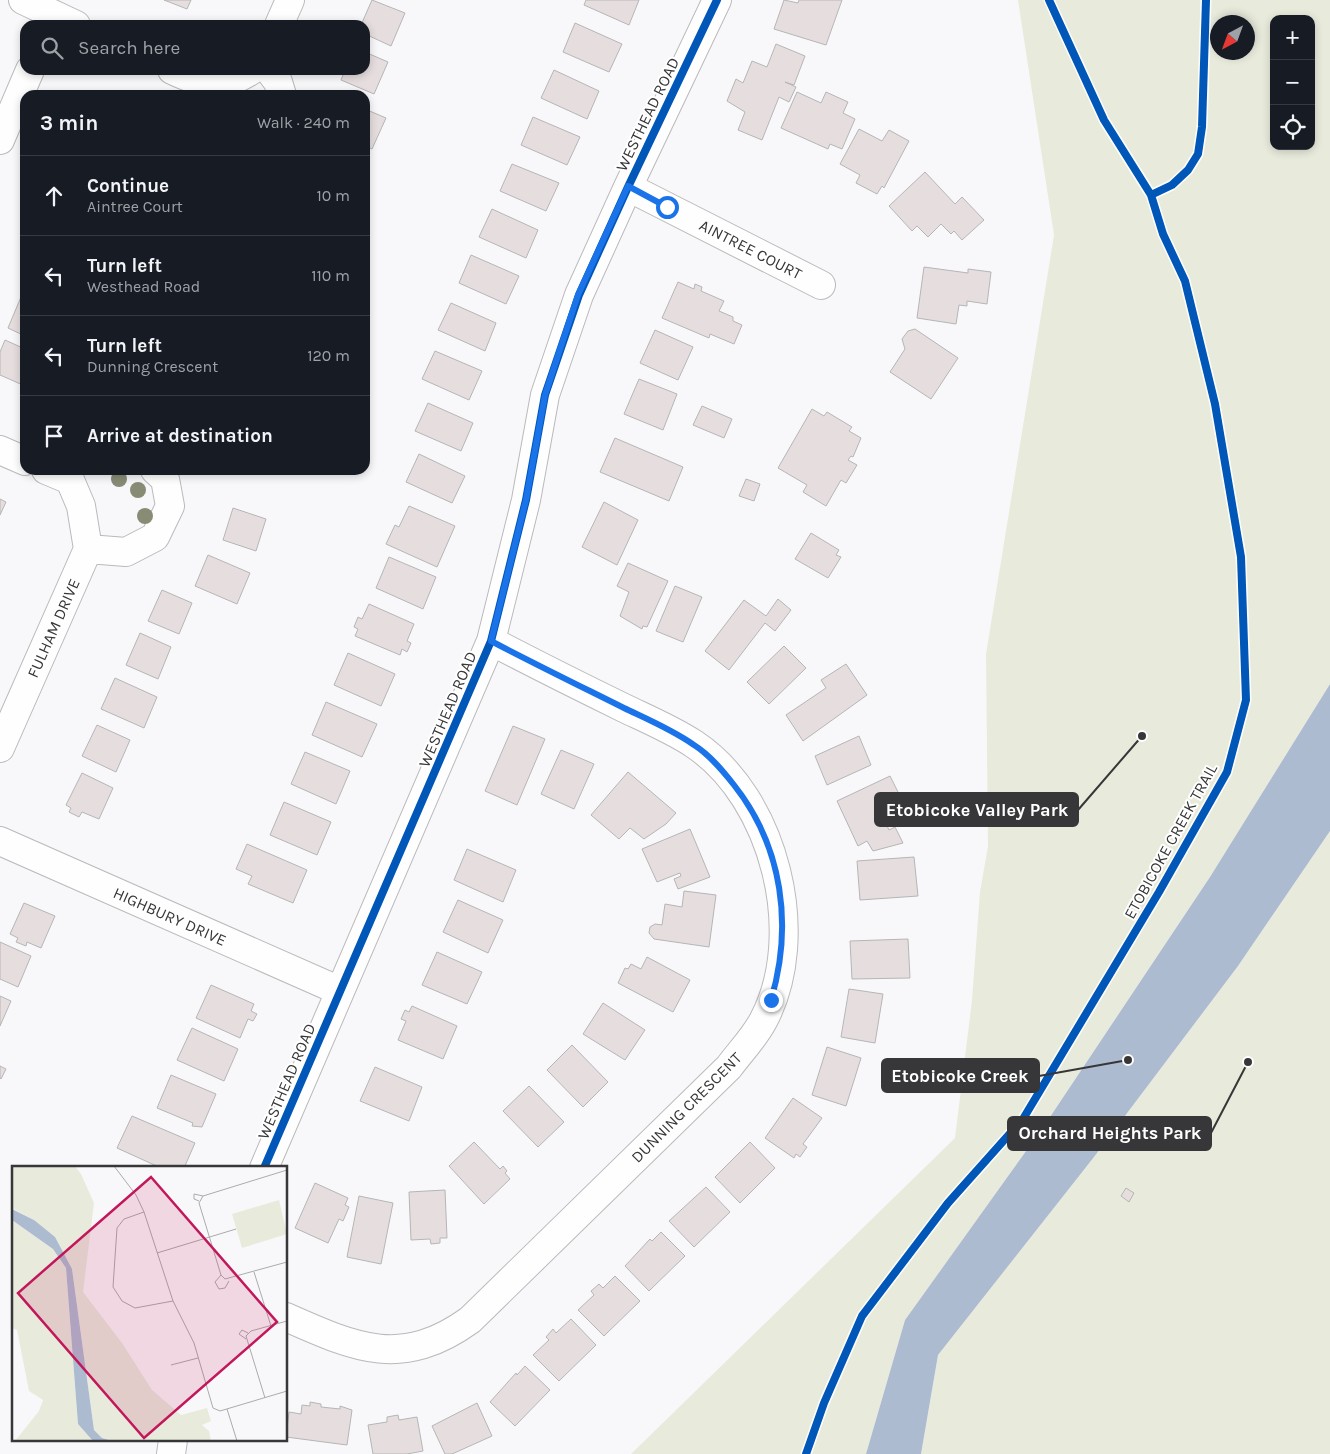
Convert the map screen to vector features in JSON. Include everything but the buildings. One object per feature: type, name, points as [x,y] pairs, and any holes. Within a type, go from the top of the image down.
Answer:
[{"type":"street","points":[[23,0],[57,20]]},
{"type":"street","points":[[281,20],[290,0]]},
{"type":"street","name":"WESTHEAD ROAD","points":[[265,1166],[491,641],[526,500],[545,395],[578,295],[717,0]]},
{"type":"street","points":[[21,90],[28,75]]},
{"type":"street","points":[[183,75],[221,90],[244,75]]},
{"type":"street","points":[[273,75],[280,90]]},
{"type":"street","points":[[0,140],[20,93]]},
{"type":"street","name":"AINTREE COURT","points":[[628,186],[821,285]]},
{"type":"street","points":[[0,450],[20,459]]},
{"type":"street","points":[[68,475],[81,506],[88,549],[126,552],[155,537],[170,506],[165,479],[161,475]]},
{"type":"street","name":"FULHAM DRIVE","points":[[0,748],[88,549]]},
{"type":"street","name":"DUNNING CRESCENT","points":[[288,1318],[347,1342],[376,1349],[406,1349],[449,1336],[470,1320],[729,1067],[763,1021],[777,980],[782,943],[781,892],[776,871],[762,830],[740,792],[726,775],[695,745],[491,641]]},
{"type":"street","name":"HIGHBURY DRIVE","points":[[0,841],[340,991]]},
{"type":"shaded area","points":[[1018,0],[1330,0],[1330,684],[1210,877],[1044,1126],[905,1320],[866,1454],[631,1454],[955,1138],[972,1000],[980,892],[988,846],[986,654],[1054,235]]},
{"type":"shaded area","points":[[1330,831],[1330,1454],[921,1454],[938,1355],[1094,1157],[1238,966]]},
{"type":"water","points":[[1330,684],[1330,831],[1238,966],[1094,1157],[938,1355],[921,1454],[866,1454],[905,1320],[1044,1126],[1210,877]]},
{"type":"cycle path","points":[[265,1166],[491,641],[526,500],[545,395],[579,295],[717,0]]},
{"type":"cycle path","points":[[1049,0],[1104,120],[1151,195]]},
{"type":"cycle path","name":"ETOBICOKE CREEK TRAIL","points":[[806,1454],[824,1403],[862,1316],[948,1203],[1023,1119],[1159,892],[1227,772],[1246,700],[1241,557],[1215,404],[1185,281],[1163,234],[1151,195],[1172,185],[1188,170],[1198,154],[1202,127],[1206,0]]},
{"type":"place","name":"Etobicoke Valley Park","points":[[1142,736]]},
{"type":"place","name":"Etobicoke Creek","points":[[1128,1060]]},
{"type":"place","name":"Orchard Heights Park","points":[[1248,1062]]},
{"type":"route","points":[[667,207],[628,186],[578,295],[545,395],[526,500],[491,641],[695,745],[711,759],[740,792],[762,830],[770,850],[781,892],[783,914],[781,958],[771,1000]]}]
